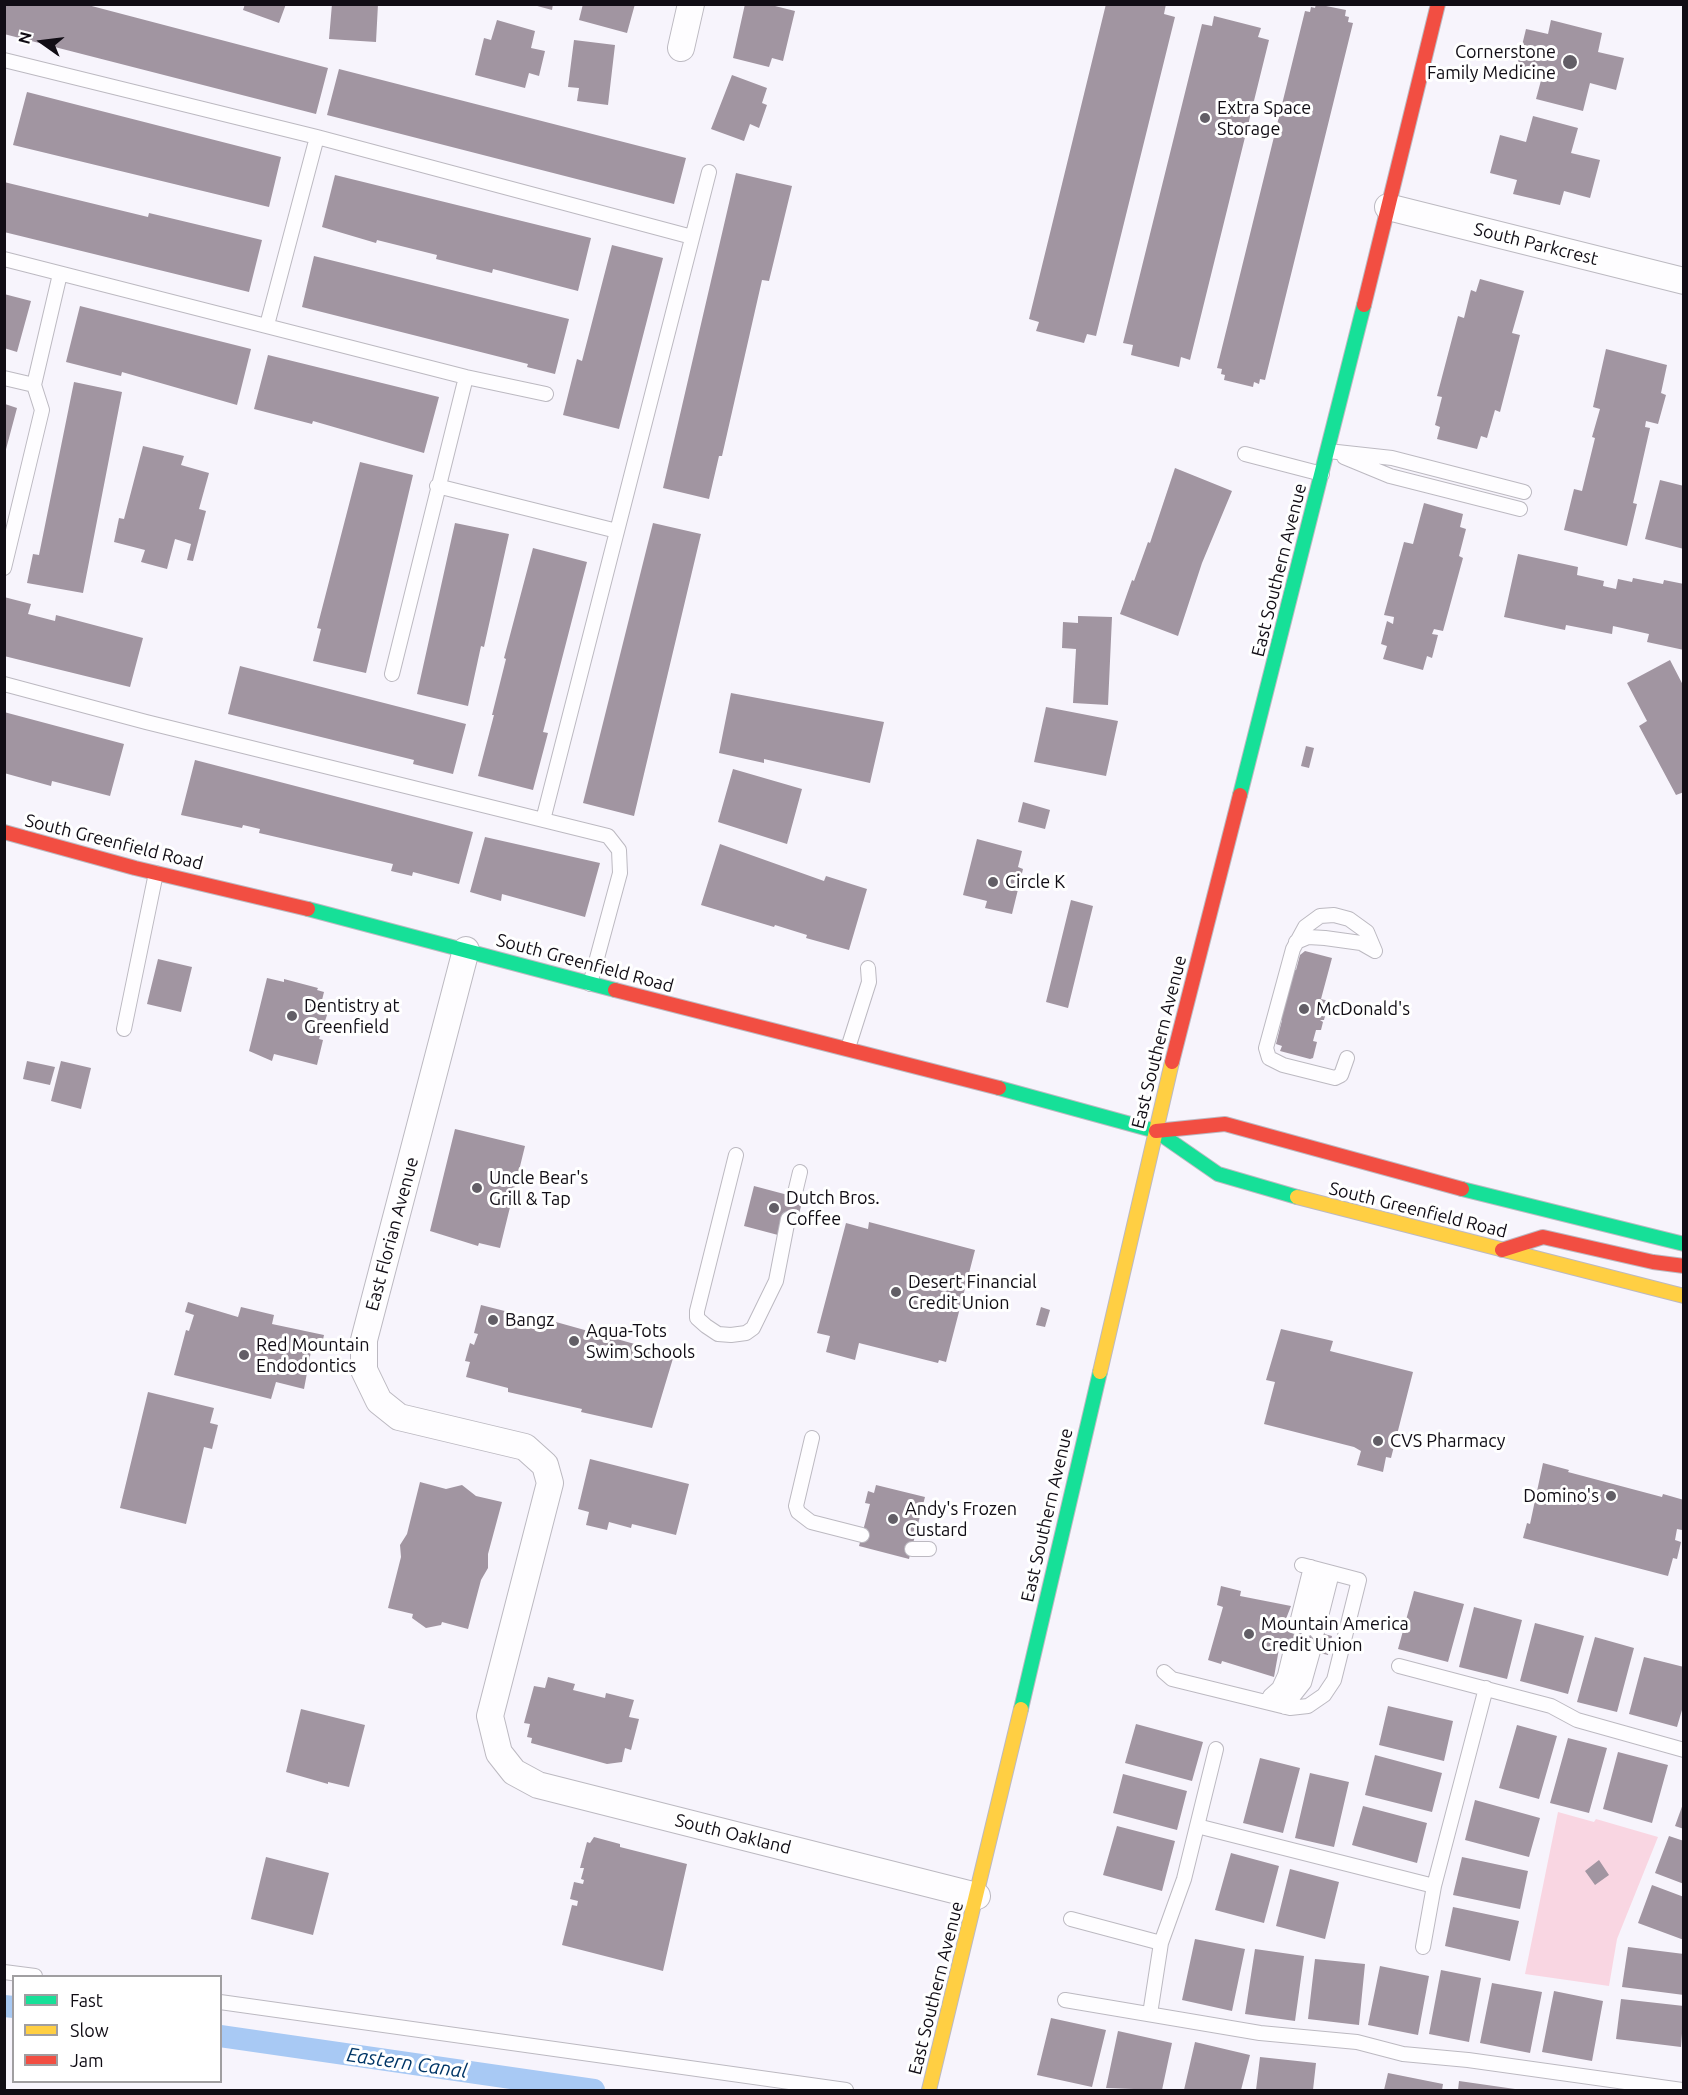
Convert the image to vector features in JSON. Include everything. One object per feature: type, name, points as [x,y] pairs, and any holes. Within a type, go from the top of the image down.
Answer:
[{"type":"main road","name":"East Southern Avenue","points":[[929,2091],[977,1896],[1156,1131],[1438,4]]},
{"type":"main road","name":"South Greenfield Road","points":[[4,832],[590,984],[848,1048],[1156,1131],[1218,1174],[1683,1296]]},
{"type":"main road","name":"South Greenfield Road","points":[[1156,1131],[1225,1124],[1448,1185],[1683,1244]]},
{"type":"main road","points":[[1502,1250],[1543,1237],[1561,1239],[1653,1262],[1683,1266]]},
{"type":"street","points":[[681,48],[691,4]]},
{"type":"street","name":"South Parkcrest","points":[[1388,207],[1683,281]]},
{"type":"street","name":"East Florian Avenue","points":[[466,950],[367,1329],[364,1370],[379,1401],[399,1418],[525,1447],[545,1465],[550,1483],[490,1716],[499,1754]]},
{"type":"street","name":"South Oakland","points":[[499,1754],[514,1772],[538,1785],[977,1896]]},
{"type":"lane","points":[[4,60],[317,137],[693,237]]},
{"type":"lane","points":[[267,325],[317,137]]},
{"type":"lane","points":[[543,820],[709,172]]},
{"type":"lane","points":[[4,260],[466,377],[546,394]]},
{"type":"lane","points":[[4,568],[42,410],[34,385],[60,274]]},
{"type":"lane","points":[[392,674],[466,377]]},
{"type":"lane","points":[[4,378],[34,385]]},
{"type":"lane","points":[[1328,451],[1392,458],[1524,492]]},
{"type":"lane","points":[[1328,451],[1390,476],[1520,509]]},
{"type":"lane","points":[[1245,454],[1322,474]]},
{"type":"lane","points":[[437,486],[617,531]]},
{"type":"lane","points":[[4,684],[608,836],[619,850],[620,873],[590,984]]},
{"type":"lane","points":[[124,1029],[156,872]]},
{"type":"lane","points":[[1296,942],[1308,938],[1325,938],[1361,943],[1375,951],[1367,932],[1349,919],[1334,915],[1320,916],[1305,927],[1296,942],[1266,1053],[1269,1058],[1283,1065],[1335,1078],[1341,1075],[1347,1058]]},
{"type":"lane","points":[[848,1048],[869,982],[868,968]]},
{"type":"lane","points":[[736,1155],[697,1311],[697,1318],[706,1326],[718,1334],[731,1335],[746,1334],[753,1328],[776,1281],[788,1219]]},
{"type":"lane","points":[[794,1197],[800,1172]]},
{"type":"lane","points":[[812,1438],[796,1506],[798,1512],[811,1522],[862,1535]]},
{"type":"lane","points":[[912,1549],[929,1549]]},
{"type":"lane","points":[[1317,1569],[1307,1629],[1317,1569]]},
{"type":"lane","points":[[1164,1672],[1172,1679],[1274,1704],[1308,1707],[1324,1695],[1334,1680],[1359,1580],[1317,1569]]},
{"type":"lane","points":[[1302,1649],[1304,1683],[1274,1704],[1279,1688],[1302,1649]]},
{"type":"lane","points":[[1399,1666],[1551,1706],[1577,1720],[1683,1750]]},
{"type":"lane","points":[[1423,1947],[1434,1886],[1486,1688]]},
{"type":"lane","points":[[1150,2014],[1161,1943],[1184,1879],[1216,1749]]},
{"type":"lane","points":[[1197,1826],[1434,1886]]},
{"type":"lane","points":[[1071,1919],[1161,1943]]},
{"type":"lane","points":[[4,1972],[23,1975]]},
{"type":"lane","points":[[1065,2000],[1260,2033],[1357,2042],[1403,2054],[1435,2059],[1468,2060],[1682,2091]]},
{"type":"lane","points":[[222,2002],[846,2091]]},
{"type":"shaded area","points":[[1558,1812],[1594,1822],[1596,1819],[1658,1837],[1617,1939],[1609,1986],[1525,1974]]},
{"type":"building","points":[[4,4],[84,4],[328,68],[316,114],[4,34]]},
{"type":"building","points":[[245,4],[286,4],[279,23],[243,10]]},
{"type":"building","points":[[332,4],[378,4],[376,42],[329,39]]},
{"type":"building","points":[[530,4],[553,4],[552,10]]},
{"type":"building","points":[[583,4],[635,4],[627,33],[579,20]]},
{"type":"building","points":[[745,4],[767,4],[795,11],[783,61],[772,58],[769,67],[733,58]]},
{"type":"building","points":[[1106,4],[1166,4],[1164,14],[1175,17],[1096,336],[1087,334],[1084,343],[1036,331],[1039,322],[1029,319]]},
{"type":"building","points":[[1316,4],[1346,10],[1345,16],[1349,17],[1348,22],[1353,23],[1265,380],[1260,379],[1259,384],[1254,382],[1253,387],[1224,380],[1225,375],[1221,374],[1222,369],[1217,368],[1305,11],[1310,12],[1311,7],[1315,8]]},
{"type":"building","points":[[1214,16],[1261,28],[1258,37],[1269,40],[1190,360],[1181,357],[1179,367],[1131,355],[1133,345],[1123,343],[1202,24],[1212,26]]},
{"type":"building","points":[[497,20],[535,31],[531,48],[545,51],[539,76],[529,73],[525,88],[475,75],[484,38],[491,40]]},
{"type":"building","name":"Cornerstone Family Medicine","points":[[1551,20],[1602,33],[1598,52],[1624,58],[1616,90],[1590,83],[1583,111],[1536,99],[1543,73],[1517,66],[1526,29],[1548,34]]},
{"type":"building","points":[[574,40],[615,45],[608,105],[577,101],[579,88],[568,87]]},
{"type":"building","points":[[339,69],[686,158],[674,204],[327,115]]},
{"type":"building","points":[[732,75],[767,88],[762,103],[767,105],[759,128],[750,124],[744,141],[711,129]]},
{"type":"building","points":[[27,92],[281,157],[269,207],[13,145]]},
{"type":"building","points":[[1533,116],[1578,128],[1571,153],[1600,160],[1590,198],[1564,191],[1560,205],[1513,194],[1517,180],[1490,173],[1500,135],[1526,142]]},
{"type":"building","points":[[736,173],[792,186],[769,281],[762,280],[722,456],[719,456],[709,499],[663,488]]},
{"type":"building","points":[[335,175],[591,238],[578,291],[493,269],[492,273],[436,259],[437,255],[377,240],[376,243],[322,227]]},
{"type":"building","points":[[4,182],[148,217],[149,213],[262,240],[249,292],[4,232]]},
{"type":"building","points":[[612,245],[663,258],[619,429],[563,415],[577,359],[582,361]]},
{"type":"building","points":[[314,256],[569,319],[555,374],[527,367],[528,364],[302,307]]},
{"type":"building","points":[[1480,279],[1524,291],[1512,333],[1520,335],[1500,412],[1495,410],[1487,438],[1481,436],[1477,449],[1437,439],[1440,427],[1435,425],[1442,397],[1437,396],[1458,316],[1464,318],[1471,290],[1476,292]]},
{"type":"building","points":[[4,294],[31,301],[17,352],[4,348]]},
{"type":"building","points":[[80,306],[251,349],[237,405],[122,372],[121,376],[66,362]]},
{"type":"building","points":[[1606,349],[1667,365],[1661,393],[1666,395],[1658,424],[1646,421],[1645,427],[1650,428],[1633,503],[1637,504],[1627,546],[1564,530],[1574,489],[1582,491],[1595,438],[1592,437],[1600,409],[1593,407]]},
{"type":"building","points":[[268,355],[439,397],[424,453],[313,421],[312,424],[254,409]]},
{"type":"building","points":[[74,382],[122,392],[83,593],[27,583],[33,554],[39,555]]},
{"type":"building","points":[[5,404],[17,408],[5,453]]},
{"type":"building","points":[[143,446],[184,456],[181,465],[209,473],[199,509],[206,511],[193,561],[187,560],[191,544],[175,539],[167,569],[141,562],[145,550],[114,542],[119,518],[124,519]]},
{"type":"building","points":[[360,462],[413,475],[366,673],[313,661],[321,629],[317,628]]},
{"type":"building","points":[[1175,468],[1232,491],[1202,563],[1178,636],[1120,614],[1148,542],[1150,543]]},
{"type":"building","points":[[1660,480],[1684,486],[1684,549],[1645,539]]},
{"type":"building","points":[[1424,503],[1463,514],[1460,527],[1466,529],[1459,556],[1463,558],[1443,631],[1434,629],[1432,634],[1438,635],[1432,658],[1427,656],[1423,670],[1383,659],[1387,646],[1381,644],[1387,621],[1393,624],[1394,617],[1384,615],[1404,542],[1413,544]]},
{"type":"building","points":[[455,523],[509,534],[484,647],[481,646],[468,706],[417,694]]},
{"type":"building","points":[[653,523],[701,534],[634,816],[583,803]]},
{"type":"building","points":[[533,548],[587,562],[543,732],[548,733],[533,790],[478,776],[494,715],[492,715],[506,659],[504,658]]},
{"type":"building","points":[[1518,554],[1578,567],[1577,575],[1604,581],[1603,586],[1616,589],[1618,579],[1632,582],[1633,578],[1663,584],[1664,580],[1684,584],[1684,650],[1647,642],[1649,634],[1613,626],[1612,634],[1566,625],[1565,630],[1504,617]]},
{"type":"building","points":[[4,597],[31,604],[28,614],[55,621],[56,615],[143,638],[130,687],[4,656]]},
{"type":"building","points":[[1078,616],[1112,617],[1108,705],[1073,703],[1076,649],[1062,648],[1063,622],[1078,623]]},
{"type":"building","points":[[1670,660],[1684,687],[1684,792],[1676,795],[1639,726],[1647,721],[1627,683]]},
{"type":"building","points":[[240,666],[466,724],[453,774],[413,764],[414,760],[228,714]]},
{"type":"building","points":[[731,693],[884,722],[870,783],[764,759],[764,763],[719,753]]},
{"type":"building","points":[[1046,707],[1118,721],[1106,776],[1034,762]]},
{"type":"building","points":[[4,712],[124,744],[110,796],[52,781],[51,786],[4,773]]},
{"type":"building","points":[[1306,746],[1314,748],[1309,768],[1301,766]]},
{"type":"building","points":[[195,760],[473,832],[459,884],[413,872],[412,876],[391,871],[393,864],[259,833],[260,829],[243,825],[242,828],[181,815]]},
{"type":"building","points":[[733,769],[802,789],[787,844],[718,822]]},
{"type":"building","points":[[1023,802],[1050,810],[1045,829],[1018,822]]},
{"type":"building","points":[[485,837],[600,863],[585,917],[502,894],[501,901],[470,892]]},
{"type":"building","name":"Circle K","points":[[977,839],[1022,851],[1018,867],[1023,869],[1012,914],[985,908],[987,901],[963,895]]},
{"type":"building","points":[[720,844],[824,881],[826,876],[867,889],[849,950],[806,938],[807,935],[775,925],[774,927],[701,905]]},
{"type":"building","name":"Circle K","points":[[1071,900],[1093,906],[1068,1008],[1046,1002]]},
{"type":"building","name":"McDonald's","points":[[1305,951],[1332,958],[1321,999],[1329,1001],[1324,1020],[1320,1020],[1323,1022],[1321,1030],[1316,1030],[1313,1041],[1317,1042],[1313,1058],[1310,1059],[1280,1051],[1282,1046],[1276,1044],[1282,1020],[1279,1017],[1292,969],[1296,970],[1300,955]]},
{"type":"building","points":[[158,959],[192,967],[181,1012],[147,1004]]},
{"type":"building","name":"Dentistry at Greenfield","points":[[267,978],[284,982],[284,979],[318,988],[317,990],[324,992],[321,1004],[330,1006],[319,1039],[323,1040],[317,1065],[274,1054],[272,1061],[249,1051]]},
{"type":"building","points":[[27,1061],[55,1067],[50,1085],[23,1079]]},
{"type":"building","points":[[61,1061],[91,1068],[81,1109],[51,1101]]},
{"type":"building","name":"Uncle Bear's Grill & Tap","points":[[455,1129],[525,1146],[500,1248],[479,1243],[478,1246],[430,1231]]},
{"type":"building","name":"Dutch Bros. Coffee","points":[[754,1186],[803,1199],[797,1221],[783,1217],[778,1235],[744,1226]]},
{"type":"building","name":"Desert Financial Credit Union","points":[[869,1222],[975,1250],[946,1362],[939,1360],[938,1363],[859,1343],[855,1360],[826,1352],[830,1336],[817,1333],[846,1223],[868,1229]]},
{"type":"building","name":"Red Mountain Endodontics","points":[[188,1302],[238,1317],[241,1307],[274,1315],[272,1324],[324,1335],[321,1349],[312,1346],[304,1389],[276,1382],[271,1399],[174,1375],[186,1330],[189,1331],[194,1315],[185,1312]]},
{"type":"building","points":[[481,1305],[556,1324],[556,1322],[674,1355],[652,1428],[508,1392],[508,1388],[466,1377],[470,1362],[465,1361],[470,1343],[474,1345],[478,1334],[474,1333]]},
{"type":"building","points":[[1041,1307],[1050,1310],[1045,1327],[1036,1325]]},
{"type":"building","name":"CVS Pharmacy","points":[[1281,1329],[1333,1341],[1330,1351],[1413,1372],[1391,1458],[1386,1457],[1383,1472],[1357,1465],[1361,1451],[1354,1447],[1264,1424],[1275,1382],[1266,1380]]},
{"type":"building","points":[[148,1392],[214,1408],[210,1423],[218,1425],[212,1449],[204,1447],[186,1524],[120,1508]]},
{"type":"building","points":[[590,1459],[689,1484],[676,1535],[632,1524],[631,1528],[609,1522],[607,1530],[586,1525],[589,1512],[578,1509]]},
{"type":"building","points":[[1543,1463],[1662,1497],[1663,1494],[1684,1500],[1684,1526],[1682,1530],[1677,1529],[1675,1540],[1681,1542],[1677,1559],[1673,1558],[1668,1576],[1523,1538],[1527,1523],[1530,1524]]},
{"type":"building","points":[[420,1482],[446,1489],[462,1485],[476,1496],[502,1502],[488,1554],[488,1568],[481,1580],[468,1629],[442,1622],[441,1625],[426,1628],[412,1618],[413,1614],[388,1608],[401,1557],[400,1545],[407,1534]]},
{"type":"building","name":"Andy's Frozen Custard","points":[[876,1485],[925,1497],[909,1559],[859,1546],[870,1504],[865,1503],[868,1491],[874,1493]]},
{"type":"building","name":"Mountain America Credit Union","points":[[1221,1586],[1241,1591],[1240,1596],[1291,1606],[1284,1624],[1332,1636],[1328,1655],[1280,1643],[1274,1677],[1222,1661],[1221,1664],[1208,1660],[1223,1607],[1217,1605]]},
{"type":"building","points":[[1414,1591],[1464,1604],[1448,1662],[1398,1649]]},
{"type":"building","points":[[1474,1607],[1522,1620],[1507,1679],[1459,1667]]},
{"type":"building","points":[[1535,1623],[1584,1636],[1568,1694],[1520,1681]]},
{"type":"building","points":[[1595,1637],[1634,1648],[1617,1712],[1577,1702]]},
{"type":"building","points":[[1644,1657],[1684,1667],[1684,1703],[1677,1727],[1629,1714]]},
{"type":"building","points":[[548,1677],[575,1684],[573,1690],[605,1698],[606,1693],[634,1700],[629,1717],[639,1719],[631,1750],[625,1748],[622,1762],[607,1764],[531,1743],[532,1738],[527,1737],[530,1724],[524,1723],[534,1686],[545,1688]]},
{"type":"building","points":[[1388,1706],[1453,1721],[1444,1761],[1379,1745]]},
{"type":"building","points":[[301,1709],[365,1725],[349,1787],[328,1782],[328,1784],[286,1772]]},
{"type":"building","points":[[1136,1724],[1203,1742],[1192,1781],[1125,1763]]},
{"type":"building","points":[[1517,1725],[1557,1736],[1539,1799],[1499,1788]]},
{"type":"building","points":[[1568,1738],[1607,1748],[1589,1813],[1550,1803]]},
{"type":"building","points":[[1618,1752],[1668,1765],[1652,1823],[1603,1809]]},
{"type":"building","points":[[1375,1755],[1442,1773],[1432,1812],[1365,1795]]},
{"type":"building","points":[[1260,1758],[1300,1768],[1283,1833],[1243,1823]]},
{"type":"building","points":[[1310,1773],[1349,1782],[1334,1847],[1295,1838]]},
{"type":"building","points":[[1123,1774],[1187,1791],[1177,1830],[1113,1813]]},
{"type":"building","points":[[1475,1800],[1540,1818],[1529,1857],[1465,1840]]},
{"type":"building","points":[[1684,1801],[1684,1829],[1675,1826]]},
{"type":"building","points":[[1363,1806],[1427,1823],[1417,1863],[1352,1845]]},
{"type":"building","points":[[1117,1826],[1175,1841],[1162,1891],[1103,1875]]},
{"type":"building","points":[[1669,1836],[1684,1841],[1684,1884],[1655,1873]]},
{"type":"building","points":[[594,1837],[620,1844],[620,1847],[687,1864],[663,1971],[562,1945],[572,1905],[577,1906],[578,1901],[570,1899],[574,1882],[583,1884],[584,1880],[581,1879],[584,1868],[580,1868],[587,1842],[590,1843]]},
{"type":"building","points":[[1231,1853],[1279,1866],[1264,1923],[1215,1910]]},
{"type":"building","points":[[266,1857],[329,1873],[313,1935],[251,1919]]},
{"type":"building","points":[[1462,1857],[1528,1871],[1520,1909],[1453,1895]]},
{"type":"building","points":[[1599,1860],[1609,1875],[1595,1885],[1585,1871]]},
{"type":"building","points":[[1290,1869],[1339,1882],[1325,1939],[1276,1926]]},
{"type":"building","points":[[1652,1885],[1684,1897],[1684,1940],[1638,1923]]},
{"type":"building","points":[[1453,1907],[1519,1921],[1510,1961],[1445,1946]]},
{"type":"building","points":[[1195,1939],[1245,1949],[1232,2011],[1182,2000]]},
{"type":"building","points":[[1628,1947],[1684,1954],[1684,1995],[1622,1987]]},
{"type":"building","points":[[1255,1949],[1304,1956],[1295,2021],[1245,2014]]},
{"type":"building","points":[[1315,1959],[1365,1964],[1359,2025],[1308,2019]]},
{"type":"building","points":[[1380,1966],[1429,1976],[1418,2035],[1368,2025]]},
{"type":"building","points":[[1441,1970],[1481,1978],[1469,2042],[1429,2034]]},
{"type":"building","points":[[1492,1983],[1542,1992],[1530,2053],[1480,2043]]},
{"type":"building","points":[[1554,1991],[1603,2001],[1592,2061],[1542,2052]]},
{"type":"building","points":[[1621,1999],[1684,2006],[1681,2047],[1616,2039]]},
{"type":"building","points":[[1051,2018],[1106,2030],[1092,2087],[1037,2075]]},
{"type":"building","points":[[1118,2031],[1172,2043],[1162,2090],[1106,2088]]},
{"type":"building","points":[[1195,2042],[1250,2055],[1241,2090],[1184,2090]]},
{"type":"building","points":[[1260,2057],[1316,2063],[1313,2090],[1256,2090]]},
{"type":"building","points":[[1388,2073],[1443,2084],[1442,2090],[1384,2090]]},
{"type":"building","points":[[1459,2081],[1515,2089],[1515,2090],[1458,2090]]},
{"type":"waterway","name":"Eastern Canal","points":[[4,2006],[12,2007]]},
{"type":"waterway","name":"Eastern Canal","points":[[222,2036],[594,2090]]},
{"type":"traffic: fast","points":[[1240,795],[1364,305]]},
{"type":"traffic: fast","points":[[308,909],[615,990]]},
{"type":"traffic: fast","points":[[999,1088],[1156,1131],[1218,1174],[1297,1197]]},
{"type":"traffic: fast","points":[[1462,1189],[1684,1244]]},
{"type":"traffic: fast","points":[[1021,1709],[1100,1372]]},
{"type":"traffic: slow","points":[[1100,1372],[1172,1062]]},
{"type":"traffic: slow","points":[[1297,1197],[1684,1296]]},
{"type":"traffic: slow","points":[[929,2090],[1021,1709]]},
{"type":"traffic: jam","points":[[1364,305],[1438,4]]},
{"type":"traffic: jam","points":[[1172,1062],[1240,795]]},
{"type":"traffic: jam","points":[[4,832],[135,868],[308,909]]},
{"type":"traffic: jam","points":[[615,990],[999,1088]]},
{"type":"traffic: jam","points":[[1156,1131],[1225,1124],[1462,1189]]},
{"type":"traffic: jam","points":[[1502,1250],[1543,1237],[1653,1262],[1684,1266]]},
{"type":"place","name":"Cornerstone Family Medicine","points":[[1570,62]]},
{"type":"place","name":"Extra Space Storage","points":[[1205,118]]},
{"type":"place","name":"Circle K","points":[[993,882]]},
{"type":"place","name":"McDonald's","points":[[1304,1009]]},
{"type":"place","name":"Dentistry at Greenfield","points":[[292,1016]]},
{"type":"place","name":"Uncle Bear's Grill & Tap","points":[[477,1188]]},
{"type":"place","name":"Dutch Bros. Coffee","points":[[774,1208]]},
{"type":"place","name":"Desert Financial Credit Union","points":[[896,1292]]},
{"type":"place","name":"Bangz","points":[[493,1320]]},
{"type":"place","name":"Aqua-Tots Swim Schools","points":[[574,1341]]},
{"type":"place","name":"Red Mountain Endodontics","points":[[244,1355]]},
{"type":"place","name":"CVS Pharmacy","points":[[1378,1441]]},
{"type":"place","name":"Domino's","points":[[1611,1496]]},
{"type":"place","name":"Andy's Frozen Custard","points":[[893,1519]]},
{"type":"place","name":"Mountain America Credit Union","points":[[1249,1634]]}]
